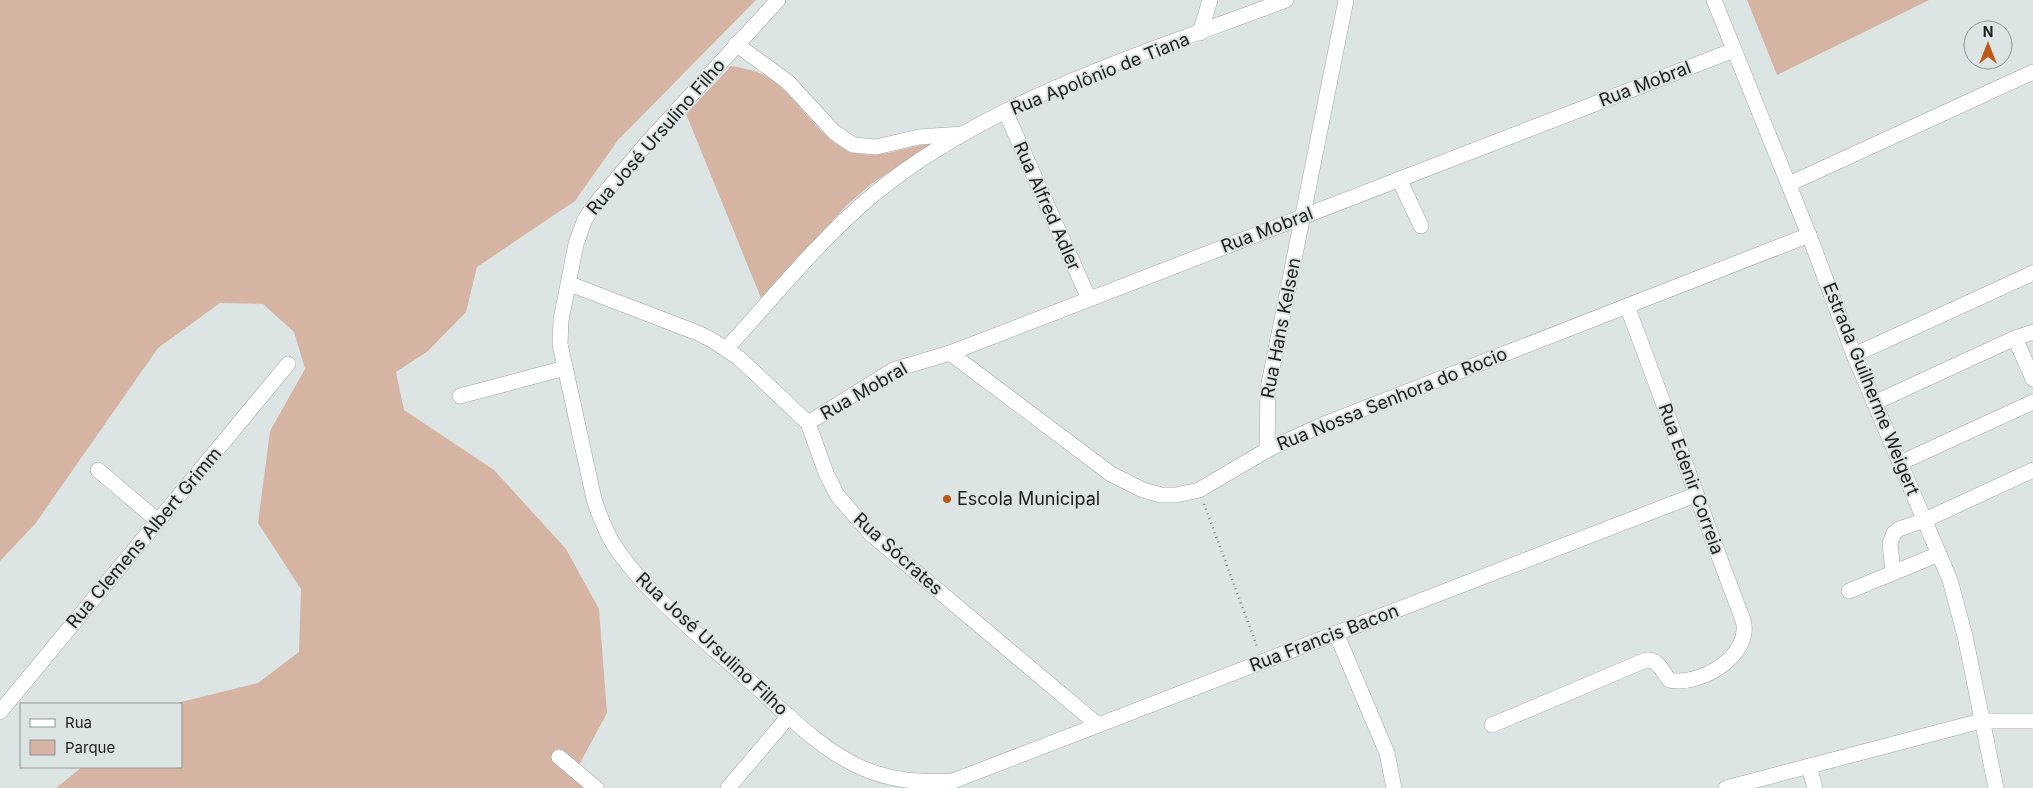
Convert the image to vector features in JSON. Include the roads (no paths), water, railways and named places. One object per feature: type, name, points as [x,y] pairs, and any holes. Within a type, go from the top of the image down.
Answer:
[{"type":"street","name":"Rua José Ursulino Filho","points":[[778,0],[647,143],[597,202],[579,231],[560,332],[565,368],[594,500],[600,518],[619,552],[671,610],[827,748],[862,768],[905,780],[953,781]]},
{"type":"street","points":[[1200,33],[1210,0]]},
{"type":"street","name":"Rua Apolônio de Tiana","points":[[726,348],[826,240],[872,196],[900,174],[1006,112],[1066,84],[1286,0]]},
{"type":"street","name":"Rua Hans Kelsen","points":[[1267,450],[1268,389],[1346,0]]},
{"type":"street","name":"Estrada Guilherme Weigert","points":[[1714,0],[1789,184],[1854,354],[1939,554],[1959,610],[1980,721],[1996,788]]},
{"type":"street","points":[[736,44],[776,73],[806,99],[834,132],[853,145],[876,147],[927,136],[966,134]]},
{"type":"street","name":"Rua Mobral","points":[[808,423],[893,370],[950,353],[1734,50]]},
{"type":"street","points":[[1789,184],[2033,72]]},
{"type":"street","name":"Rua Alfred Adler","points":[[1006,112],[1089,299]]},
{"type":"street","points":[[1399,179],[1421,226]]},
{"type":"street","name":"Rua Nossa Senhora do Rocio","points":[[950,353],[1126,482],[1161,494],[1176,495],[1199,490],[1267,450],[1322,424],[1809,235]]},
{"type":"street","points":[[1854,354],[2033,273]]},
{"type":"street","name":"Rua Sócrates","points":[[570,284],[698,333],[726,348],[808,423],[826,473],[834,488],[865,528],[1098,725]]},
{"type":"street","name":"Rua Edenir Correia","points":[[1492,725],[1646,660],[1658,663],[1669,680],[1676,682],[1699,677],[1718,668],[1737,651],[1745,639],[1745,625],[1696,495],[1681,446],[1627,306]]},
{"type":"street","points":[[1874,403],[2015,338],[2033,332]]},
{"type":"street","points":[[2015,338],[2033,379]]},
{"type":"street","name":"Rua Clemens Albert Grimm","points":[[0,712],[288,364]]},
{"type":"street","points":[[460,396],[565,368]]},
{"type":"street","points":[[1900,462],[2033,402]]},
{"type":"street","points":[[98,470],[158,521]]},
{"type":"street","points":[[1893,572],[1890,543],[1894,532],[1925,520],[2033,470]]},
{"type":"street","name":"Rua Francis Bacon","points":[[953,781],[1696,495]]},
{"type":"street","points":[[1849,591],[1939,554]]},
{"type":"street","points":[[1336,633],[1387,753],[1394,788]]},
{"type":"street","points":[[728,788],[789,716]]},
{"type":"street","points":[[1726,788],[1980,721],[2033,721]]},
{"type":"street","points":[[559,756],[596,788]]},
{"type":"street","points":[[1809,766],[1815,788]]},
{"type":"place","name":"Escola Municipal","points":[[947,499]]}]
